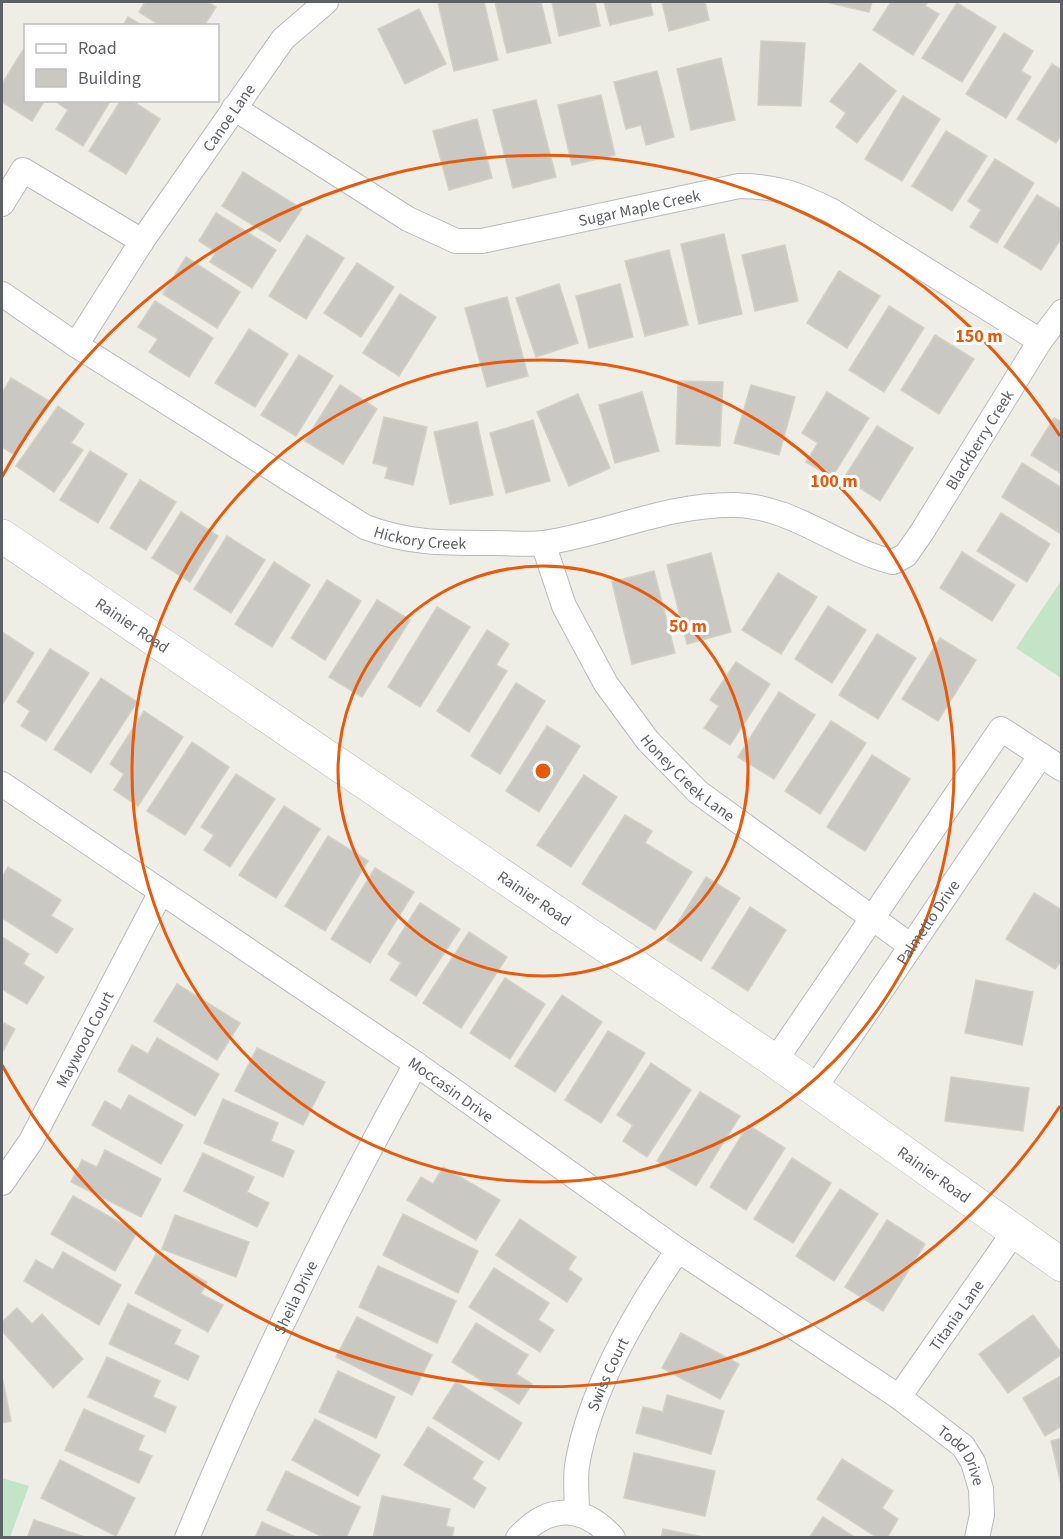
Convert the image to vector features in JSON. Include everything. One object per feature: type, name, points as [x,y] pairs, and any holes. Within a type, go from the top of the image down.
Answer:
[{"type":"street","name":"Canoe Lane","points":[[76,345],[142,241],[283,39],[326,2]]},
{"type":"street","name":"Sugar Maple Creek","points":[[234,108],[408,219],[456,241],[482,241],[739,186],[767,186],[796,193],[832,211],[1040,341]]},
{"type":"street","points":[[2,204],[23,170],[142,241]]},
{"type":"street","name":"Hickory Creek","points":[[2,294],[76,345],[365,527],[395,538],[431,543],[543,543],[666,512],[737,505],[766,510],[799,521],[881,559],[893,562]]},
{"type":"street","name":"Blackberry Creek","points":[[893,562],[906,555],[922,532],[1040,341],[1062,312]]},
{"type":"street","name":"Rainier Road","points":[[2,536],[775,1061],[1062,1265]]},
{"type":"street","name":"Honey Creek Lane","points":[[543,543],[564,606],[606,684],[648,741],[698,792],[911,946]]},
{"type":"street","points":[[775,1061],[1001,729],[1062,769]]},
{"type":"street","name":"Palmetto Drive","points":[[814,1089],[1041,755]]},
{"type":"street","name":"Moccasin Drive","points":[[2,784],[416,1064],[678,1250],[899,1397]]},
{"type":"street","name":"Maywood Court","points":[[2,1183],[32,1141],[161,892]]},
{"type":"street","name":"Sheila Drive","points":[[187,1538],[286,1319],[378,1132],[416,1064]]},
{"type":"street","name":"Titania Lane","points":[[899,1397],[1014,1232]]},
{"type":"street","name":"Swiss Court","points":[[577,1513],[577,1467],[591,1415],[641,1304],[678,1250]]},
{"type":"street","name":"Todd Drive","points":[[899,1397],[963,1446],[974,1462],[981,1489],[982,1515],[977,1538]]},
{"type":"street","points":[[518,1538],[531,1523],[552,1513],[577,1513],[599,1522],[613,1538]]},
{"type":"green space","points":[[1061,581],[1061,678],[1016,648]]},
{"type":"green space","points":[[2,1478],[29,1486],[10,1537],[2,1537]]},
{"type":"building","points":[[145,2],[208,2],[216,7],[205,24],[158,24],[139,12]]},
{"type":"building","points":[[484,2],[498,60],[454,71],[438,3]]},
{"type":"building","points":[[495,2],[541,2],[551,43],[507,53]]},
{"type":"building","points":[[552,2],[595,2],[600,26],[559,36]]},
{"type":"building","points":[[604,2],[650,2],[653,15],[610,25]]},
{"type":"building","points":[[662,2],[705,2],[709,20],[669,31]]},
{"type":"building","points":[[826,2],[872,2],[869,12]]},
{"type":"building","points":[[891,2],[928,2],[925,6],[939,14],[913,55],[873,30]]},
{"type":"building","points":[[957,3],[996,27],[962,82],[922,58]]},
{"type":"building","points":[[419,9],[446,64],[405,84],[378,29]]},
{"type":"building","points":[[128,17],[140,24],[124,24]]},
{"type":"building","points":[[1004,33],[1033,51],[1021,71],[1031,77],[1006,118],[966,94]]},
{"type":"building","points":[[761,41],[805,43],[801,106],[758,105]]},
{"type":"building","points":[[24,48],[24,102],[44,102],[32,121],[2,102],[2,84]]},
{"type":"building","points":[[721,58],[735,120],[691,130],[677,69]]},
{"type":"building","points":[[860,63],[896,91],[857,143],[836,127],[846,113],[830,101]]},
{"type":"building","points":[[1052,64],[1062,70],[1062,134],[1056,143],[1017,119]]},
{"type":"building","points":[[657,71],[674,137],[646,145],[641,125],[626,129],[614,82]]},
{"type":"building","points":[[601,95],[615,155],[572,165],[558,105]]},
{"type":"building","points":[[903,96],[940,119],[902,181],[865,159]]},
{"type":"building","points":[[536,100],[556,177],[513,188],[493,110]]},
{"type":"building","points":[[56,102],[110,102],[83,146],[56,129],[68,110]]},
{"type":"building","points":[[120,102],[134,102],[160,119],[126,174],[89,151]]},
{"type":"building","points":[[477,119],[492,178],[449,190],[433,131]]},
{"type":"building","points":[[946,131],[987,156],[952,211],[912,186]]},
{"type":"building","points":[[995,159],[1034,183],[997,243],[970,227],[981,210],[968,201]]},
{"type":"building","points":[[243,172],[302,209],[280,242],[222,206]]},
{"type":"building","points":[[1037,195],[1062,210],[1062,237],[1041,270],[1004,247]]},
{"type":"building","points":[[216,213],[276,250],[252,288],[210,262],[216,252],[199,241]]},
{"type":"building","points":[[724,234],[742,314],[699,324],[681,244]]},
{"type":"building","points":[[307,235],[344,258],[306,319],[269,296]]},
{"type":"building","points":[[785,245],[798,301],[755,311],[742,255]]},
{"type":"building","points":[[669,250],[688,325],[645,336],[625,261]]},
{"type":"building","points":[[186,257],[240,292],[217,328],[163,294]]},
{"type":"building","points":[[357,263],[394,287],[361,337],[324,313]]},
{"type":"building","points":[[839,271],[880,296],[847,348],[807,323]]},
{"type":"building","points":[[559,284],[578,343],[536,357],[516,298]]},
{"type":"building","points":[[620,284],[633,337],[589,348],[576,296]]},
{"type":"building","points":[[400,294],[436,317],[399,376],[363,353]]},
{"type":"building","points":[[507,297],[528,376],[487,387],[465,308]]},
{"type":"building","points":[[155,301],[213,338],[189,377],[149,352],[158,339],[138,327]]},
{"type":"building","points":[[889,306],[924,328],[884,392],[849,370]]},
{"type":"building","points":[[249,329],[288,354],[255,407],[215,383]]},
{"type":"building","points":[[935,335],[974,359],[939,414],[901,390]]},
{"type":"building","points":[[299,355],[333,376],[296,436],[261,415]]},
{"type":"building","points":[[11,378],[49,401],[15,455],[2,447],[2,393]]},
{"type":"building","points":[[678,381],[723,382],[720,446],[676,444]]},
{"type":"building","points":[[340,385],[377,409],[343,464],[305,441]]},
{"type":"building","points":[[751,385],[795,397],[779,455],[734,443]]},
{"type":"building","points":[[642,392],[659,451],[615,463],[599,405]]},
{"type":"building","points":[[827,392],[869,418],[832,477],[806,462],[818,443],[802,433]]},
{"type":"building","points":[[578,394],[610,468],[569,486],[537,412]]},
{"type":"building","points":[[58,406],[84,424],[71,443],[83,450],[54,492],[16,466]]},
{"type":"building","points":[[384,417],[427,427],[413,485],[385,478],[388,467],[373,463]]},
{"type":"building","points":[[1054,418],[1062,422],[1062,474],[1031,455]]},
{"type":"building","points":[[533,420],[550,481],[506,493],[490,433]]},
{"type":"building","points":[[477,422],[493,495],[450,504],[434,432]]},
{"type":"building","points":[[877,426],[913,448],[880,501],[844,478]]},
{"type":"building","points":[[90,451],[127,474],[98,523],[60,500]]},
{"type":"building","points":[[1022,463],[1062,488],[1061,534],[1002,497]]},
{"type":"building","points":[[140,480],[176,502],[146,550],[110,528]]},
{"type":"building","points":[[181,512],[218,536],[190,582],[152,558]]},
{"type":"building","points":[[1001,513],[1050,544],[1027,582],[977,551]]},
{"type":"building","points":[[227,536],[265,560],[231,613],[194,589]]},
{"type":"building","points":[[962,552],[1015,585],[992,621],[940,588]]},
{"type":"building","points":[[711,553],[731,632],[687,644],[667,565]]},
{"type":"building","points":[[274,562],[310,585],[272,647],[235,624]]},
{"type":"building","points":[[654,571],[675,653],[632,664],[612,582]]},
{"type":"building","points":[[778,573],[817,597],[781,654],[742,630]]},
{"type":"building","points":[[327,580],[361,601],[325,660],[291,638]]},
{"type":"building","points":[[377,600],[410,620],[362,697],[329,677]]},
{"type":"building","points":[[828,606],[866,630],[832,683],[795,659]]},
{"type":"building","points":[[437,607],[470,627],[420,707],[388,687]]},
{"type":"building","points":[[487,630],[509,644],[496,665],[507,671],[469,732],[437,711]]},
{"type":"building","points":[[2,632],[34,653],[2,705]]},
{"type":"building","points":[[877,634],[916,658],[878,719],[839,695]]},
{"type":"building","points":[[940,638],[976,660],[938,721],[902,699]]},
{"type":"building","points":[[50,649],[89,673],[46,741],[21,726],[30,711],[17,702]]},
{"type":"building","points":[[736,662],[770,684],[730,745],[704,728],[719,706],[710,700]]},
{"type":"building","points":[[101,678],[137,702],[91,773],[54,749]]},
{"type":"building","points":[[516,683],[545,701],[500,774],[471,756]]},
{"type":"building","points":[[779,692],[815,715],[774,779],[738,757]]},
{"type":"building","points":[[144,711],[183,737],[138,806],[114,790],[124,774],[110,764]]},
{"type":"building","points":[[831,721],[866,743],[820,814],[785,791]]},
{"type":"building","points":[[547,726],[580,746],[539,812],[506,791]]},
{"type":"building","points":[[192,742],[229,767],[185,835],[147,811]]},
{"type":"building","points":[[872,755],[910,779],[865,851],[827,827]]},
{"type":"building","points":[[236,774],[275,799],[230,867],[204,850],[214,835],[201,827]]},
{"type":"building","points":[[584,775],[617,797],[571,867],[537,845]]},
{"type":"building","points":[[284,806],[320,829],[276,898],[239,875]]},
{"type":"building","points":[[625,815],[652,831],[645,843],[692,872],[655,930],[582,884]]},
{"type":"building","points":[[328,836],[368,861],[325,931],[285,906]]},
{"type":"building","points":[[8,867],[61,900],[51,916],[73,929],[57,953],[2,918],[2,877]]},
{"type":"building","points":[[375,868],[414,892],[370,963],[331,939]]},
{"type":"building","points":[[706,877],[740,898],[701,961],[667,940]]},
{"type":"building","points":[[1034,893],[1062,910],[1062,960],[1055,969],[1006,939]]},
{"type":"building","points":[[420,903],[460,929],[416,996],[390,980],[401,963],[388,954]]},
{"type":"building","points":[[750,907],[786,930],[748,991],[712,968]]},
{"type":"building","points":[[469,932],[507,957],[461,1028],[423,1003]]},
{"type":"building","points":[[2,937],[29,954],[23,964],[44,977],[27,1004],[2,989]]},
{"type":"building","points":[[505,978],[545,1004],[510,1059],[470,1033]]},
{"type":"building","points":[[976,980],[1033,992],[1022,1045],[965,1033]]},
{"type":"building","points":[[177,984],[240,1023],[217,1060],[154,1021]]},
{"type":"building","points":[[562,995],[602,1022],[555,1092],[515,1066]]},
{"type":"building","points":[[2,1022],[15,1029],[2,1053]]},
{"type":"building","points":[[608,1031],[645,1053],[601,1123],[565,1100]]},
{"type":"building","points":[[157,1038],[219,1074],[195,1116],[118,1071],[132,1045],[148,1054]]},
{"type":"building","points":[[257,1048],[325,1082],[303,1125],[235,1091]]},
{"type":"building","points":[[651,1063],[691,1090],[647,1157],[623,1141],[633,1125],[617,1115]]},
{"type":"building","points":[[951,1077],[1029,1088],[1023,1131],[945,1121]]},
{"type":"building","points":[[700,1092],[740,1116],[696,1186],[657,1161]]},
{"type":"building","points":[[129,1095],[183,1125],[161,1164],[92,1125],[105,1101],[121,1110]]},
{"type":"building","points":[[223,1099],[278,1123],[271,1141],[294,1151],[283,1177],[204,1143]]},
{"type":"building","points":[[748,1125],[785,1148],[746,1210],[710,1187]]},
{"type":"building","points":[[105,1150],[161,1179],[141,1217],[71,1182],[82,1160],[97,1167]]},
{"type":"building","points":[[203,1153],[254,1177],[247,1192],[269,1203],[257,1227],[184,1191]]},
{"type":"building","points":[[792,1158],[831,1183],[793,1243],[754,1219]]},
{"type":"building","points":[[443,1167],[500,1200],[476,1240],[407,1200],[421,1177],[433,1184]]},
{"type":"building","points":[[840,1189],[878,1214],[834,1281],[796,1256]]},
{"type":"building","points":[[73,1196],[137,1232],[115,1271],[51,1234]]},
{"type":"building","points":[[403,1214],[478,1251],[458,1293],[383,1255]]},
{"type":"building","points":[[175,1215],[249,1242],[236,1277],[162,1249]]},
{"type":"building","points":[[520,1219],[576,1257],[568,1269],[582,1279],[567,1302],[496,1255]]},
{"type":"building","points":[[887,1220],[925,1244],[883,1311],[845,1287]]},
{"type":"building","points":[[63,1252],[121,1285],[99,1325],[24,1281],[36,1260],[53,1270]]},
{"type":"building","points":[[156,1254],[207,1282],[201,1294],[223,1305],[208,1332],[135,1293]]},
{"type":"building","points":[[378,1266],[456,1301],[437,1343],[359,1307]]},
{"type":"building","points":[[494,1268],[549,1303],[538,1320],[554,1330],[540,1352],[469,1307]]},
{"type":"building","points":[[128,1304],[181,1330],[174,1344],[199,1356],[188,1380],[109,1344]]},
{"type":"building","points":[[17,1308],[32,1324],[42,1314],[83,1359],[53,1388],[2,1331],[2,1322]]},
{"type":"building","points":[[1033,1315],[1062,1354],[1008,1393],[979,1354]]},
{"type":"building","points":[[357,1317],[432,1355],[412,1395],[336,1357]]},
{"type":"building","points":[[476,1323],[528,1355],[516,1374],[532,1384],[519,1404],[452,1362]]},
{"type":"building","points":[[681,1333],[739,1364],[720,1399],[662,1368]]},
{"type":"building","points":[[107,1357],[160,1381],[153,1397],[176,1407],[165,1432],[88,1397]]},
{"type":"building","points":[[338,1371],[395,1397],[376,1438],[319,1412]]},
{"type":"building","points":[[1062,1375],[1062,1426],[1045,1436],[1023,1398]]},
{"type":"building","points":[[2,1376],[11,1421],[2,1423]]},
{"type":"building","points":[[456,1382],[522,1423],[499,1460],[433,1418]]},
{"type":"building","points":[[667,1395],[724,1411],[711,1454],[636,1433],[643,1407],[663,1412]]},
{"type":"building","points":[[84,1409],[144,1436],[138,1450],[152,1456],[139,1483],[65,1450]]},
{"type":"building","points":[[315,1419],[380,1455],[358,1496],[292,1460]]},
{"type":"building","points":[[428,1427],[483,1462],[472,1479],[486,1488],[474,1508],[404,1465]]},
{"type":"building","points":[[1062,1438],[1062,1484],[1061,1484],[1051,1441]]},
{"type":"building","points":[[634,1453],[715,1471],[705,1516],[624,1498]]},
{"type":"building","points":[[842,1459],[893,1491],[882,1508],[898,1519],[887,1538],[878,1538],[817,1499]]},
{"type":"building","points":[[60,1460],[135,1498],[116,1536],[41,1498]]},
{"type":"building","points":[[286,1471],[360,1507],[346,1538],[325,1538],[267,1510]]},
{"type":"building","points":[[382,1496],[450,1509],[446,1526],[454,1528],[452,1538],[373,1538]]},
{"type":"building","points":[[823,1517],[856,1538],[809,1538]]},
{"type":"building","points":[[34,1520],[85,1537],[85,1538],[27,1538]]},
{"type":"building","points":[[262,1522],[298,1538],[255,1538]]},
{"type":"building","points":[[663,1529],[708,1538],[661,1538]]}]
